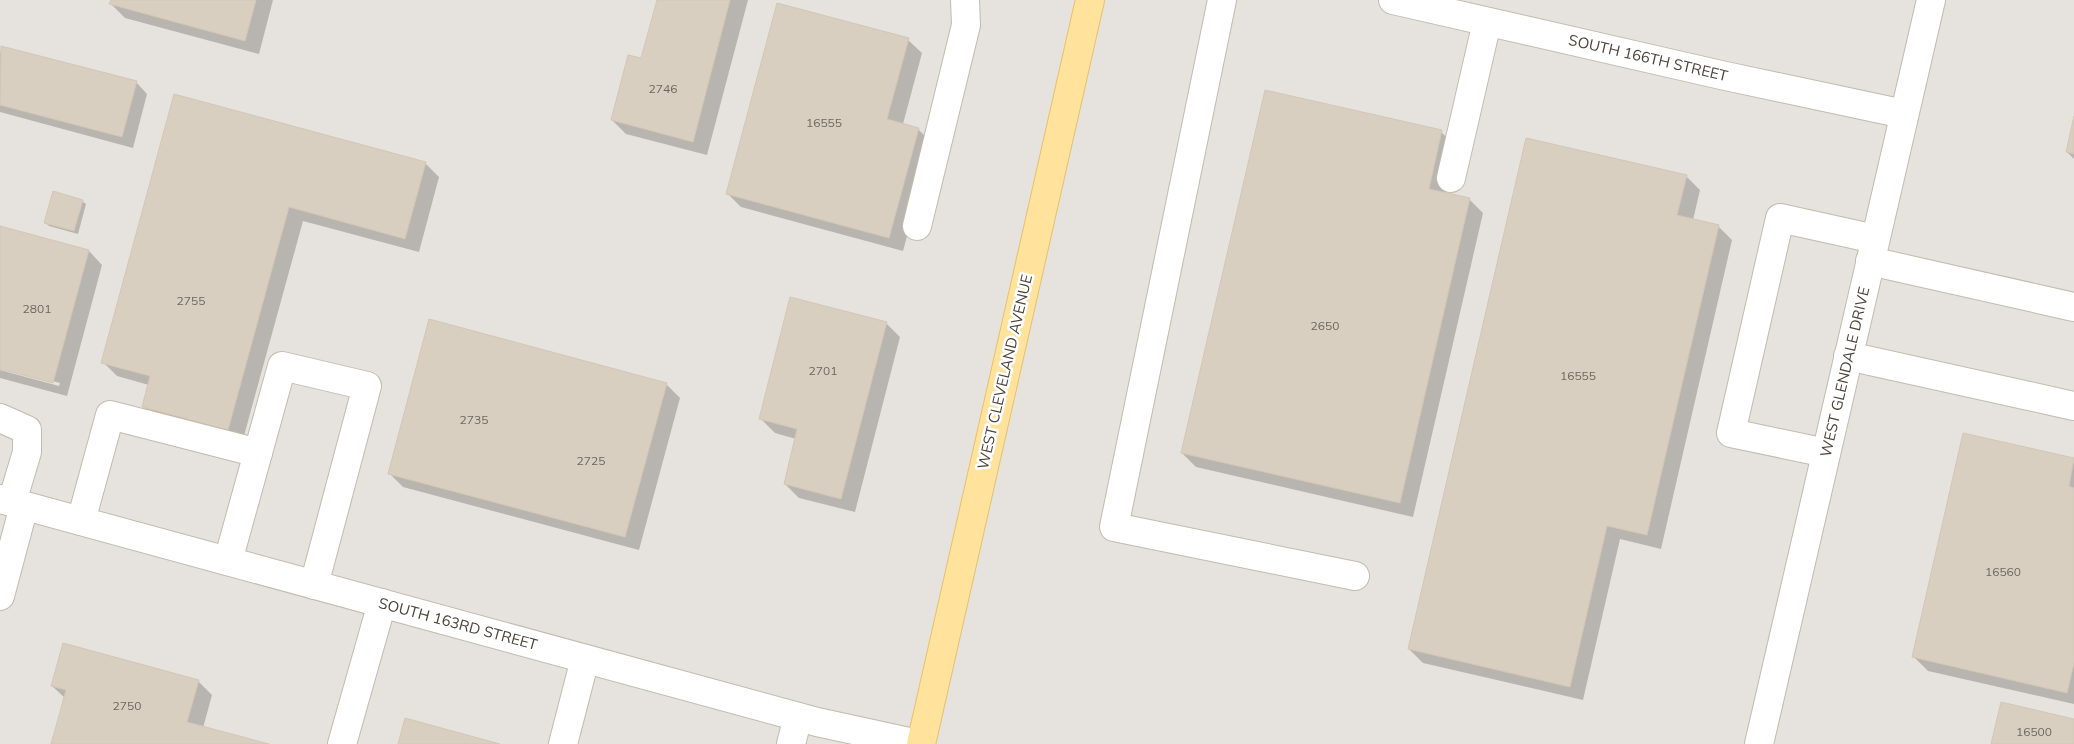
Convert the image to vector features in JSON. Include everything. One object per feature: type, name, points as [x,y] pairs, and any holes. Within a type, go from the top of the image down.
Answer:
[{"type":"main road","name":"WEST CLEVELAND AVENUE","points":[[919,744],[1090,0]]},
{"type":"street","points":[[917,226],[966,24],[965,0]]},
{"type":"street","points":[[1222,0],[1114,527],[1355,576]]},
{"type":"street","name":"WEST GLENDALE DRIVE","points":[[1760,744],[1931,0]]},
{"type":"street","name":"SOUTH 166TH STREET","points":[[1405,1],[1487,22],[1721,75],[1904,114]]},
{"type":"street","points":[[1451,178],[1487,22]]},
{"type":"street","points":[[1826,453],[1731,433],[1780,218],[1873,250],[2074,307]]},
{"type":"street","points":[[1848,356],[2074,406]]},
{"type":"street","points":[[228,561],[282,366],[367,386],[314,585]]},
{"type":"street","points":[[81,521],[110,415],[258,453]]},
{"type":"street","points":[[0,418],[27,430],[27,452],[12,502],[0,596]]},
{"type":"street","name":"SOUTH 163RD STREET","points":[[12,502],[798,717],[919,744]]},
{"type":"street","points":[[342,744],[382,603]]},
{"type":"street","points":[[563,744],[585,659]]},
{"type":"street","points":[[790,744],[798,717]]},
{"type":"shaded area","points":[[0,0],[2074,0],[2074,744],[0,744]]},
{"type":"building","points":[[111,0],[256,0],[245,41],[109,4]]},
{"type":"building","points":[[657,0],[730,0],[693,142],[611,120],[628,55],[641,58]]},
{"type":"building","points":[[777,3],[909,38],[887,119],[919,128],[889,238],[726,194]]},
{"type":"building","points":[[1,46],[137,81],[122,137],[0,105]]},
{"type":"building","points":[[1265,90],[1442,130],[1429,189],[1470,198],[1400,503],[1181,453]]},
{"type":"building","points":[[174,94],[426,162],[405,239],[289,207],[228,430],[142,407],[150,376],[101,363]]},
{"type":"building","points":[[2074,116],[2074,154],[2066,152]]},
{"type":"building","points":[[1526,138],[1687,175],[1677,215],[1719,225],[1647,535],[1607,526],[1570,687],[1408,649]]},
{"type":"building","points":[[53,191],[83,200],[74,231],[44,223]]},
{"type":"building","points":[[0,226],[89,250],[53,383],[0,369]]},
{"type":"building","points":[[790,297],[887,322],[841,499],[784,484],[797,429],[759,419]]},
{"type":"building","points":[[429,319],[667,383],[625,537],[388,474]]},
{"type":"building","points":[[1963,433],[2074,458],[2069,486],[2074,488],[2074,663],[2067,693],[1912,657]]},
{"type":"building","points":[[63,643],[199,680],[187,722],[269,744],[51,744],[66,690],[51,686]]},
{"type":"building","points":[[2001,702],[2074,719],[2074,744],[1991,744]]},
{"type":"building","points":[[405,718],[500,744],[398,744]]}]
